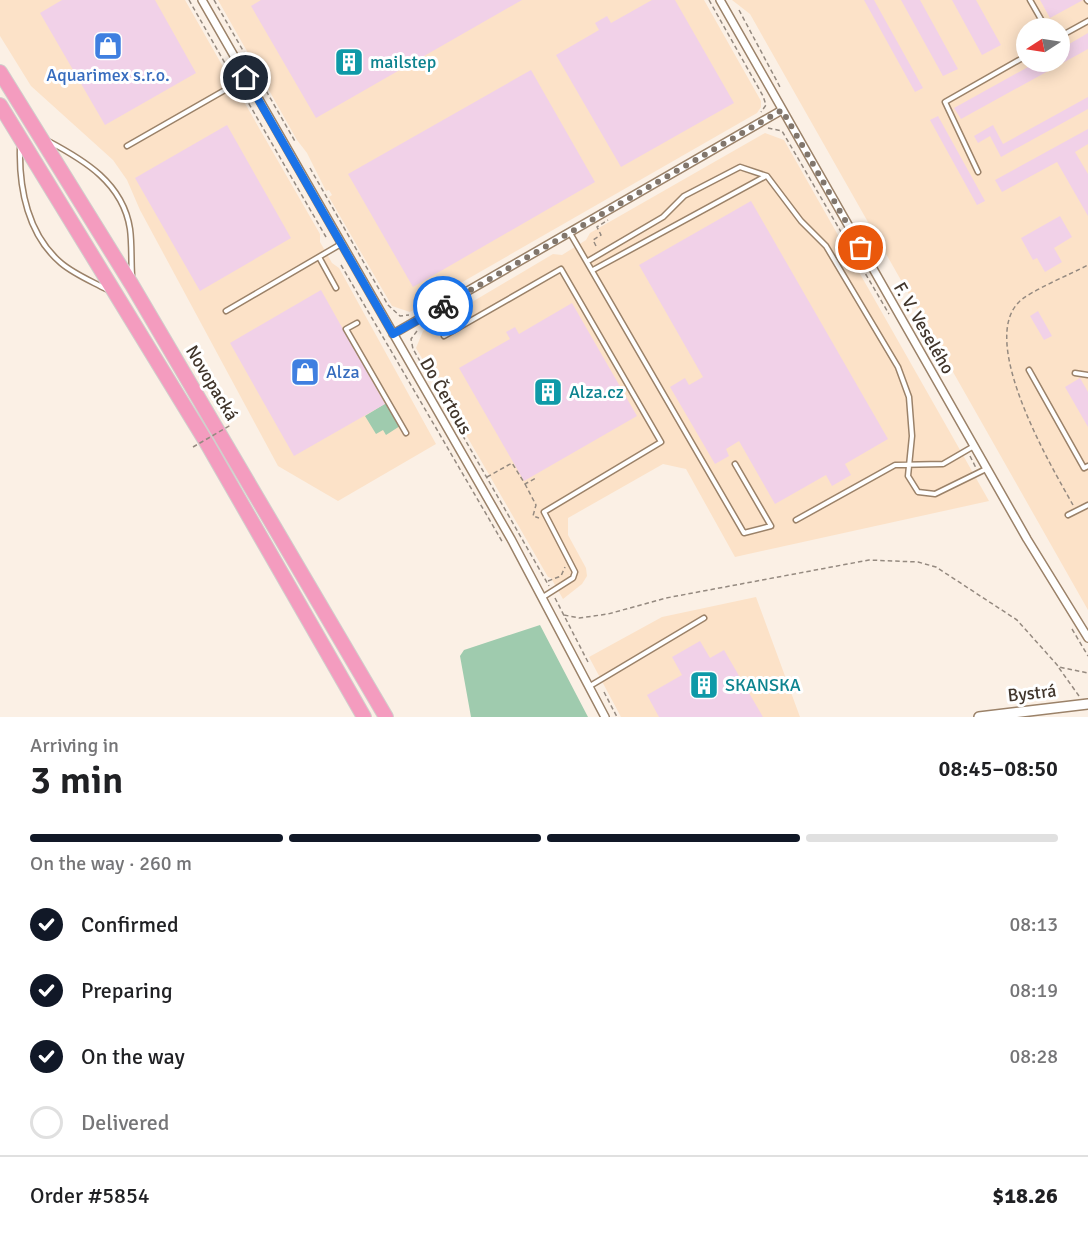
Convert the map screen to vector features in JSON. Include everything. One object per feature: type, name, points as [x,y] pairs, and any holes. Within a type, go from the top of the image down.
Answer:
[{"type":"highway","name":"Novopacká","points":[[0,72],[132,285],[386,717]]},
{"type":"highway","name":"Novopacká","points":[[0,105],[205,440],[364,717]]},
{"type":"street","name":"Do Čertous","points":[[202,0],[511,539],[605,717]]},
{"type":"street","name":"F. V. Veselého","points":[[720,0],[974,446],[1088,638]]},
{"type":"street","points":[[393,334],[782,110]]},
{"type":"street","name":"Bystrá","points":[[979,717],[1035,713],[1086,704]]},
{"type":"lane","points":[[1030,0],[1040,18]]},
{"type":"lane","points":[[1070,31],[1088,21]]},
{"type":"lane","points":[[978,172],[945,102],[1016,62]]},
{"type":"lane","points":[[127,146],[246,78]]},
{"type":"lane","points":[[21,138],[21,179],[26,210],[46,244],[62,264],[117,294]]},
{"type":"lane","points":[[42,138],[80,158],[98,171],[120,202],[130,228],[132,285]]},
{"type":"lane","points":[[588,261],[663,217],[684,196],[740,167],[767,176],[801,221],[826,246],[898,367],[909,397],[912,436],[908,476],[918,492],[935,494],[987,468]]},
{"type":"lane","points":[[593,270],[767,176]]},
{"type":"lane","points":[[570,232],[744,533],[771,526],[735,464]]},
{"type":"lane","points":[[226,311],[342,244]]},
{"type":"lane","points":[[319,257],[336,288]]},
{"type":"lane","points":[[444,336],[561,269],[661,442],[544,512],[575,572],[573,578],[543,597]]},
{"type":"lane","points":[[357,323],[346,329],[406,433]]},
{"type":"lane","points":[[1029,370],[1084,468],[1088,466]]},
{"type":"lane","points":[[1075,373],[1088,375]]},
{"type":"lane","points":[[796,520],[895,465],[943,464],[974,446]]},
{"type":"lane","points":[[1068,515],[1088,505]]},
{"type":"lane","points":[[590,686],[704,618]]},
{"type":"path","points":[[189,0],[230,72]]},
{"type":"path","points":[[214,0],[296,144]]},
{"type":"path","points":[[709,0],[763,96],[766,105],[759,115],[768,129],[782,131],[891,318]]},
{"type":"path","points":[[245,97],[326,237]]},
{"type":"path","points":[[310,168],[388,305],[400,316],[408,316],[417,331],[411,339],[413,349],[552,592],[590,664]]},
{"type":"path","points":[[596,246],[593,240],[601,235],[597,227],[609,220],[604,212]]},
{"type":"path","points":[[341,265],[502,544],[511,539]]},
{"type":"path","points":[[193,447],[231,425]]},
{"type":"path","points":[[967,451],[979,473]]},
{"type":"path","points":[[487,477],[512,463],[537,505],[533,516],[539,518]]},
{"type":"path","points":[[525,484],[536,478]]},
{"type":"path","points":[[564,615],[579,618],[608,614],[666,598],[869,560],[918,562],[936,567],[1017,621],[1057,665],[1086,704]]},
{"type":"path","points":[[545,580],[553,581],[561,576],[565,569],[563,561]]},
{"type":"path","points":[[1071,627],[1088,656]]},
{"type":"path","points":[[1057,665],[1065,670],[1088,673]]},
{"type":"path","points":[[604,692],[617,717]]},
{"type":"shaded area","points":[[0,0],[185,0],[226,72],[226,77],[237,97],[243,100],[320,234],[320,242],[332,263],[339,268],[436,444],[338,501],[278,466],[140,210],[127,180],[113,160],[31,86],[0,36]]},
{"type":"shaded area","points":[[218,0],[704,0],[761,101],[761,107],[757,113],[410,312],[392,306],[329,197],[332,195],[329,190],[326,191],[307,153],[297,140]]},
{"type":"shaded area","points":[[732,0],[1088,0],[1088,610],[750,14]]},
{"type":"shaded area","points":[[765,133],[784,140],[989,501],[735,557],[686,469],[663,464],[568,518],[568,535],[586,568],[587,576],[582,584],[563,599],[551,578],[548,577],[416,348],[423,331],[553,254],[562,255],[586,240],[590,233]]},
{"type":"shaded area","points":[[756,597],[800,717],[621,717],[589,657],[662,617]]},
{"type":"green space","points":[[386,403],[400,426],[386,435],[383,430],[376,434],[365,416]]},
{"type":"green space","points":[[540,625],[588,717],[471,717],[460,656],[464,650]]},
{"type":"building","points":[[62,0],[155,0],[196,73],[105,125],[40,13]]},
{"type":"building","name":"mailstep","points":[[261,0],[522,0],[316,118],[251,6]]},
{"type":"building","points":[[652,0],[675,0],[734,103],[621,167],[556,55],[599,30],[595,23],[607,16],[611,23]]},
{"type":"building","points":[[864,0],[874,0],[923,88],[915,92]]},
{"type":"building","points":[[901,0],[920,0],[958,69],[943,76]]},
{"type":"building","points":[[952,0],[976,0],[1001,45],[982,55]]},
{"type":"building","points":[[1040,0],[1083,0],[1050,18]]},
{"type":"building","points":[[1088,33],[1088,49],[1070,59],[1070,44]]},
{"type":"building","points":[[531,70],[595,182],[413,287],[348,174]]},
{"type":"building","points":[[1019,72],[1046,72],[961,119],[954,108]]},
{"type":"building","points":[[1088,97],[1088,109],[1001,157],[990,136],[978,143],[974,136],[993,125],[1003,144]]},
{"type":"building","points":[[938,116],[985,201],[977,205],[930,120]]},
{"type":"building","points":[[227,125],[291,238],[200,291],[135,178]]},
{"type":"building","points":[[1088,129],[1088,144],[1075,152],[1088,174],[1088,216],[1057,162],[1002,192],[995,180]]},
{"type":"building","points":[[751,201],[888,439],[845,464],[851,475],[832,486],[826,475],[775,504],[739,441],[726,449],[729,456],[715,464],[670,387],[685,378],[689,385],[703,377],[639,265]]},
{"type":"building","points":[[1060,216],[1072,237],[1054,248],[1062,262],[1045,272],[1037,258],[1033,260],[1021,238]]},
{"type":"building","points":[[321,290],[385,404],[294,456],[230,343]]},
{"type":"building","name":"Alza.cz","points":[[572,303],[637,416],[524,481],[459,368],[510,339],[506,332],[515,327],[519,334]]},
{"type":"building","points":[[1038,311],[1052,336],[1044,340],[1030,316]]},
{"type":"building","points":[[1080,378],[1088,392],[1088,427],[1065,387]]},
{"type":"building","name":"SKANSKA","points":[[700,641],[710,658],[724,650],[763,717],[659,717],[647,695],[682,675],[672,657]]},
{"type":"way so far","points":[[443,306],[782,110],[861,248]]},
{"type":"place","name":"Aquarimex s.r.o.","points":[[108,46]]},
{"type":"place","name":"mailstep","points":[[349,62]]},
{"type":"place","name":"Alza","points":[[305,372]]},
{"type":"place","name":"Alza.cz","points":[[548,392]]},
{"type":"place","name":"SKANSKA","points":[[704,685]]},
{"type":"route","points":[[246,78],[393,334],[443,306]]}]
